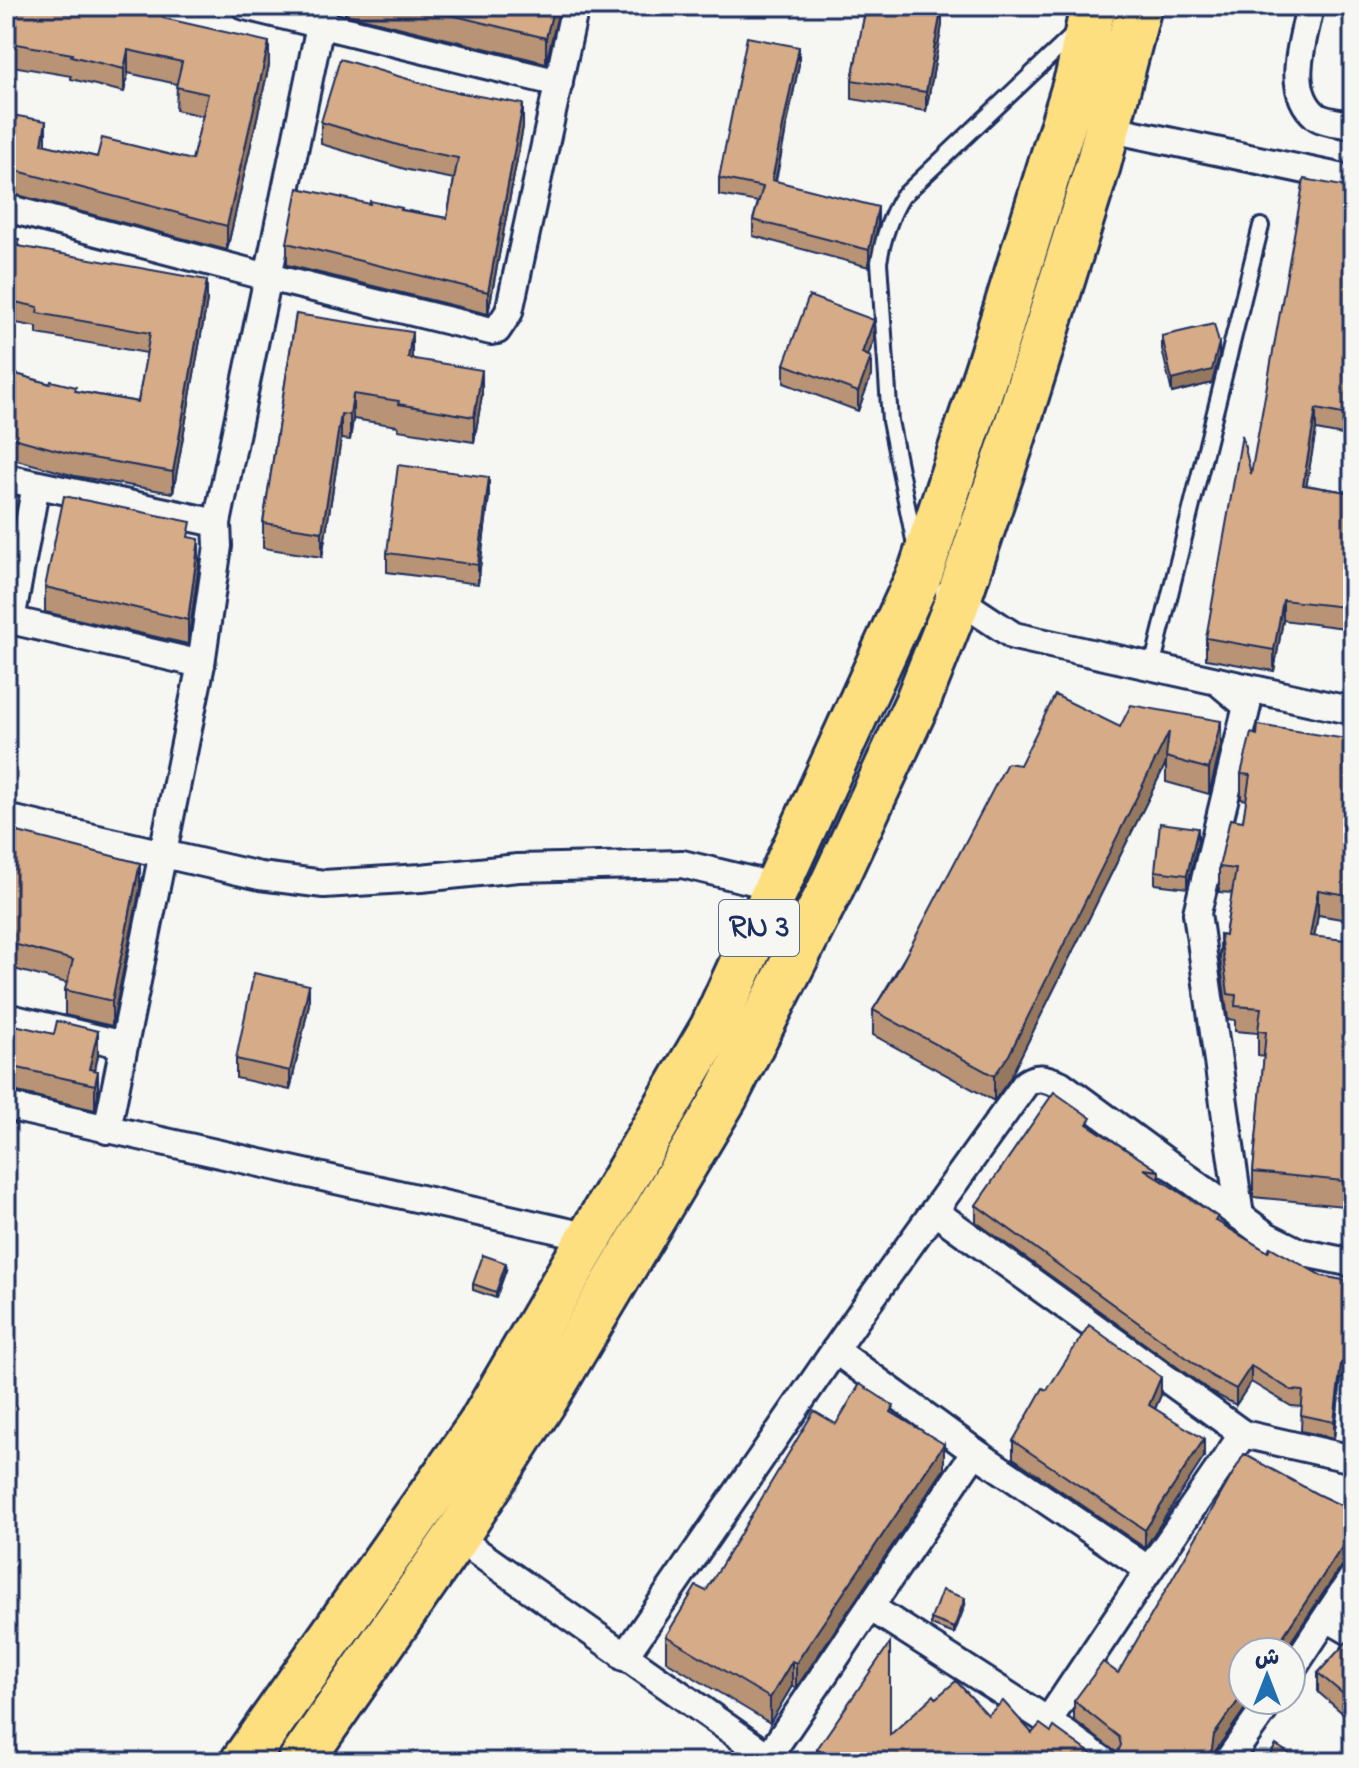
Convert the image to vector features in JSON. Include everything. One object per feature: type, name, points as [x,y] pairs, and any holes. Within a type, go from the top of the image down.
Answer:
[{"type":"highway","name":"RN 3","points":[[300,1762],[456,1537],[546,1398],[725,1097],[829,892],[917,703],[958,600],[1010,447],[1107,128],[1139,6]]},
{"type":"highway","name":"RN 3","points":[[243,1762],[479,1427],[713,1027],[921,571],[1078,76],[1092,12]]},
{"type":"street","points":[[245,6],[322,15],[559,83]]},
{"type":"street","points":[[6,208],[268,277],[497,330],[509,312],[575,6]]},
{"type":"street","points":[[1310,6],[1297,73],[1305,102],[1318,118],[1353,125]]},
{"type":"street","points":[[107,1130],[201,664],[218,546],[217,523],[322,15]]},
{"type":"street","points":[[1107,128],[1353,180]]},
{"type":"street","points":[[6,478],[217,523]]},
{"type":"street","points":[[36,485],[8,619],[201,664]]},
{"type":"street","points":[[921,571],[958,600],[1014,636],[1353,711]]},
{"type":"street","points":[[1217,681],[1247,706],[1197,913],[1240,1216]]},
{"type":"street","points":[[6,818],[163,856],[260,876],[324,884],[518,868],[682,864],[778,887]]},
{"type":"street","points":[[6,1017],[124,1045]]},
{"type":"street","points":[[624,1657],[835,1350],[1026,1083],[1033,1078],[1042,1077],[1060,1084],[1267,1236],[1299,1252],[1353,1263]]},
{"type":"street","points":[[6,1106],[590,1237]]},
{"type":"street","points":[[934,1211],[1243,1434],[1353,1459]]},
{"type":"street","points":[[835,1350],[975,1452],[1149,1570]]},
{"type":"street","points":[[1048,1721],[1243,1434]]},
{"type":"street","points":[[456,1537],[772,1759],[975,1452]]},
{"type":"street","points":[[1307,1647],[1353,1577]]},
{"type":"street","points":[[870,1607],[1048,1721],[1105,1762]]},
{"type":"street","points":[[1327,1618],[1353,1633]]},
{"type":"street","points":[[1227,1762],[1260,1716]]},
{"type":"lane","points":[[921,571],[890,421],[879,262],[882,239],[891,214],[902,197],[1092,12]]},
{"type":"lane","points":[[1152,667],[1261,226]]},
{"type":"building","points":[[6,6],[127,6],[163,18],[269,42],[227,226],[6,170],[6,114],[46,121],[42,144],[97,157],[102,138],[192,160],[208,94],[176,87],[182,62],[128,50],[124,69],[72,54],[6,42]]},
{"type":"building","points":[[414,6],[554,6],[546,38]]},
{"type":"building","points":[[866,6],[942,6],[926,92],[852,80]]},
{"type":"building","points":[[747,37],[799,47],[772,180],[878,207],[869,250],[753,220],[763,187],[719,178]]},
{"type":"building","points":[[340,59],[445,90],[523,104],[488,292],[287,243],[298,188],[447,218],[458,158],[408,148],[321,122]]},
{"type":"building","points":[[1304,179],[1353,188],[1353,263],[1345,310],[1353,311],[1353,416],[1316,409],[1303,485],[1347,492],[1353,463],[1353,608],[1283,600],[1274,650],[1206,638],[1242,435],[1251,474]]},
{"type":"building","points":[[6,237],[19,239],[18,246],[207,280],[173,472],[75,455],[6,436],[6,371],[50,384],[51,381],[76,387],[75,391],[138,402],[150,333],[37,313],[38,307],[6,300]]},
{"type":"building","points":[[809,296],[874,320],[862,353],[871,357],[858,392],[784,364]]},
{"type":"building","points":[[296,314],[412,332],[408,358],[482,370],[474,417],[353,394],[350,415],[341,414],[322,532],[263,523]]},
{"type":"building","points":[[1214,324],[1219,343],[1212,370],[1172,380],[1162,336]]},
{"type":"building","points":[[398,465],[489,477],[478,565],[387,553]]},
{"type":"building","points":[[64,496],[191,522],[188,537],[199,539],[188,620],[45,587]]},
{"type":"building","points":[[6,497],[13,498],[6,534]]},
{"type":"building","points":[[1055,695],[1120,727],[1131,705],[1221,721],[1209,769],[1166,757],[1169,732],[1009,1055],[994,1076],[873,1010],[896,974],[1007,763],[1020,765]]},
{"type":"building","points":[[1258,725],[1353,740],[1353,896],[1318,890],[1310,936],[1353,941],[1353,1182],[1253,1172],[1266,1032],[1258,1031],[1261,1008],[1235,1006],[1236,995],[1228,994],[1220,934],[1225,935],[1236,869],[1219,867],[1230,819],[1243,821],[1250,775],[1241,774],[1251,733],[1257,735]]},
{"type":"building","points":[[1160,823],[1198,828],[1187,875],[1155,871]]},
{"type":"building","points":[[6,829],[140,863],[112,1001],[65,990],[73,960],[6,942]]},
{"type":"building","points":[[254,973],[309,985],[290,1071],[236,1059]]},
{"type":"building","points":[[57,1021],[98,1031],[89,1069],[98,1071],[95,1085],[6,1066],[6,1023],[54,1034]]},
{"type":"building","points":[[1054,1092],[1091,1118],[1087,1124],[1159,1171],[1144,1169],[1218,1217],[1215,1220],[1268,1252],[1270,1247],[1322,1276],[1353,1282],[1353,1361],[1341,1363],[1334,1422],[1301,1415],[1303,1391],[1291,1390],[1251,1366],[1236,1389],[1213,1377],[976,1205]]},
{"type":"building","points":[[483,1255],[506,1263],[496,1292],[473,1284]]},
{"type":"building","points":[[1089,1325],[1161,1377],[1149,1405],[1204,1439],[1145,1530],[1013,1441],[1043,1388],[1047,1390]]},
{"type":"building","points":[[860,1384],[894,1406],[891,1412],[944,1444],[796,1663],[792,1661],[770,1698],[666,1636],[696,1586],[706,1591],[814,1411],[836,1424]]},
{"type":"building","points":[[1244,1454],[1353,1511],[1353,1538],[1340,1550],[1283,1636],[1227,1636],[1227,1716],[1214,1735],[1212,1749],[1203,1762],[836,1762],[817,1749],[890,1643],[890,1735],[934,1695],[936,1698],[956,1681],[988,1715],[1003,1701],[1032,1733],[1040,1724],[1051,1732],[1054,1727],[1096,1757],[1111,1759],[1121,1745],[1119,1737],[1074,1701],[1103,1662],[1118,1673]]},
{"type":"building","points":[[942,1590],[965,1598],[954,1628],[931,1619]]},
{"type":"building","points":[[1351,1637],[1353,1639],[1353,1702],[1318,1673]]},
{"type":"building","points":[[1276,1745],[1303,1762],[1266,1762]]}]
